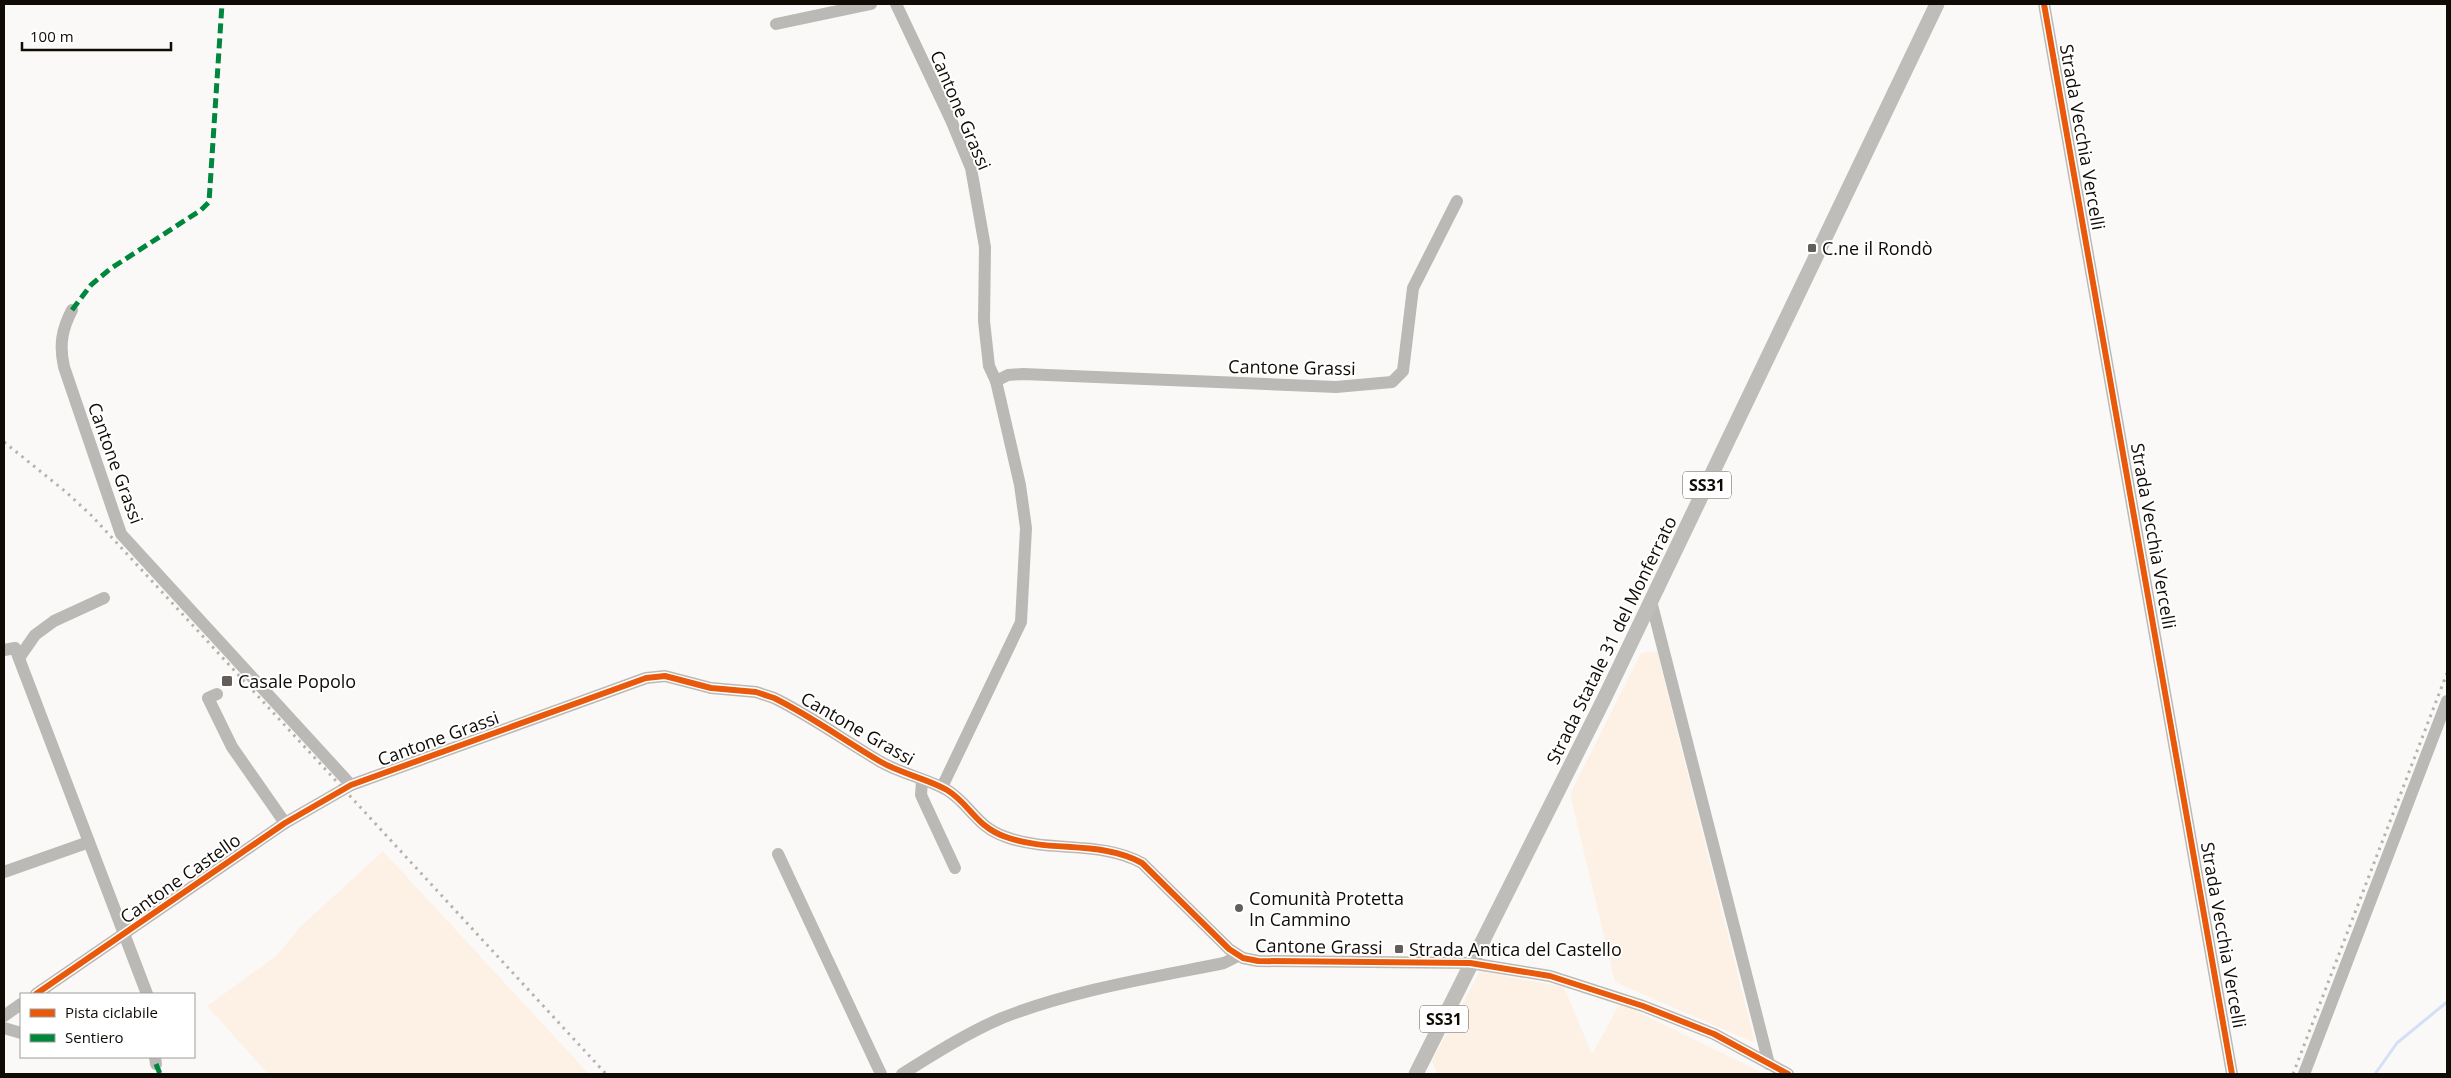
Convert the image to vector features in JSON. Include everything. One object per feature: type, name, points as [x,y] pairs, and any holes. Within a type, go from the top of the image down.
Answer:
[{"type":"main road","name":"Strada Statale 31 del Monferrato","points":[[1416,1074],[1651,601],[1937,4]]},
{"type":"street","points":[[776,24],[871,4]]},
{"type":"street","name":"Cantone Grassi","points":[[896,4],[971,168],[985,247],[984,321],[989,366],[996,381],[1020,485],[1026,528],[1021,622],[942,788]]},
{"type":"street","name":"Strada Vecchia Vercelli","points":[[2044,4],[2232,1074]]},
{"type":"street","name":"Cantone Grassi","points":[[996,381],[1008,376],[1022,374],[1336,387],[1392,382],[1403,370],[1413,288],[1446,227],[1457,201]]},
{"type":"street","name":"Cantone Grassi","points":[[72,310],[63,327],[61,351],[64,366],[121,534],[347,787],[656,676],[711,688],[756,692],[774,698],[882,763],[942,788],[954,795],[986,827],[1006,838],[1031,843],[1102,849],[1131,857],[1142,863],[1238,956],[1258,961],[1470,963],[1550,976],[1643,1006],[1714,1034],[1788,1074]]},
{"type":"street","points":[[19,658],[35,635],[54,621],[104,598]]},
{"type":"street","points":[[1651,601],[1769,1064]]},
{"type":"street","points":[[4,650],[15,648],[19,658]]},
{"type":"street","name":"Cantone Castello","points":[[19,658],[147,993]]},
{"type":"street","points":[[217,694],[208,698],[232,747],[285,823]]},
{"type":"street","points":[[2304,1074],[2447,701]]},
{"type":"street","points":[[922,781],[921,795],[955,868]]},
{"type":"street","name":"Cantone Castello","points":[[37,993],[285,823],[347,787]]},
{"type":"street","points":[[4,872],[89,842]]},
{"type":"street","points":[[778,854],[881,1074]]},
{"type":"street","name":"Cantone Grassi","points":[[902,1074],[943,1048],[1003,1018],[1078,994],[1224,963],[1238,956]]},
{"type":"street","points":[[4,1016],[20,1005]]},
{"type":"street","points":[[4,1028],[20,1033]]},
{"type":"shaded area","points":[[1657,651],[1755,1043],[1615,982],[1570,794],[1641,653]]},
{"type":"shaded area","points":[[383,851],[589,1074],[268,1074],[207,1006],[276,956],[301,926]]},
{"type":"shaded area","points":[[1480,971],[1564,987],[1592,1054],[1620,1003],[1765,1074],[1437,1074],[1432,1061]]},
{"type":"waterway","points":[[2375,1074],[2397,1043],[2447,1002]]},
{"type":"railway","points":[[4,442],[66,492],[92,516],[606,1074]]},
{"type":"railway","points":[[2293,1074],[2447,673]]},
{"type":"marked path","points":[[72,310],[91,285],[110,269],[201,210],[209,202],[222,4]]},
{"type":"marked path","points":[[156,1064],[160,1074]]},
{"type":"cycle path","points":[[2044,4],[2232,1074]]},
{"type":"cycle path","points":[[37,993],[285,823],[351,785],[646,678],[665,676],[711,688],[756,692],[774,698],[881,762],[947,790],[987,827],[1006,837],[1040,845],[1109,851],[1142,863],[1229,949],[1243,958],[1258,961],[1470,963],[1550,976],[1643,1006],[1714,1034],[1788,1074]]},
{"type":"place","name":"C.ne il Rondò","points":[[1812,248]]},
{"type":"place","name":"Casale Popolo","points":[[227,681]]},
{"type":"place","name":"Comunità Protetta In Cammino","points":[[1239,908]]},
{"type":"place","name":"Strada Antica del Castello","points":[[1399,949]]}]
